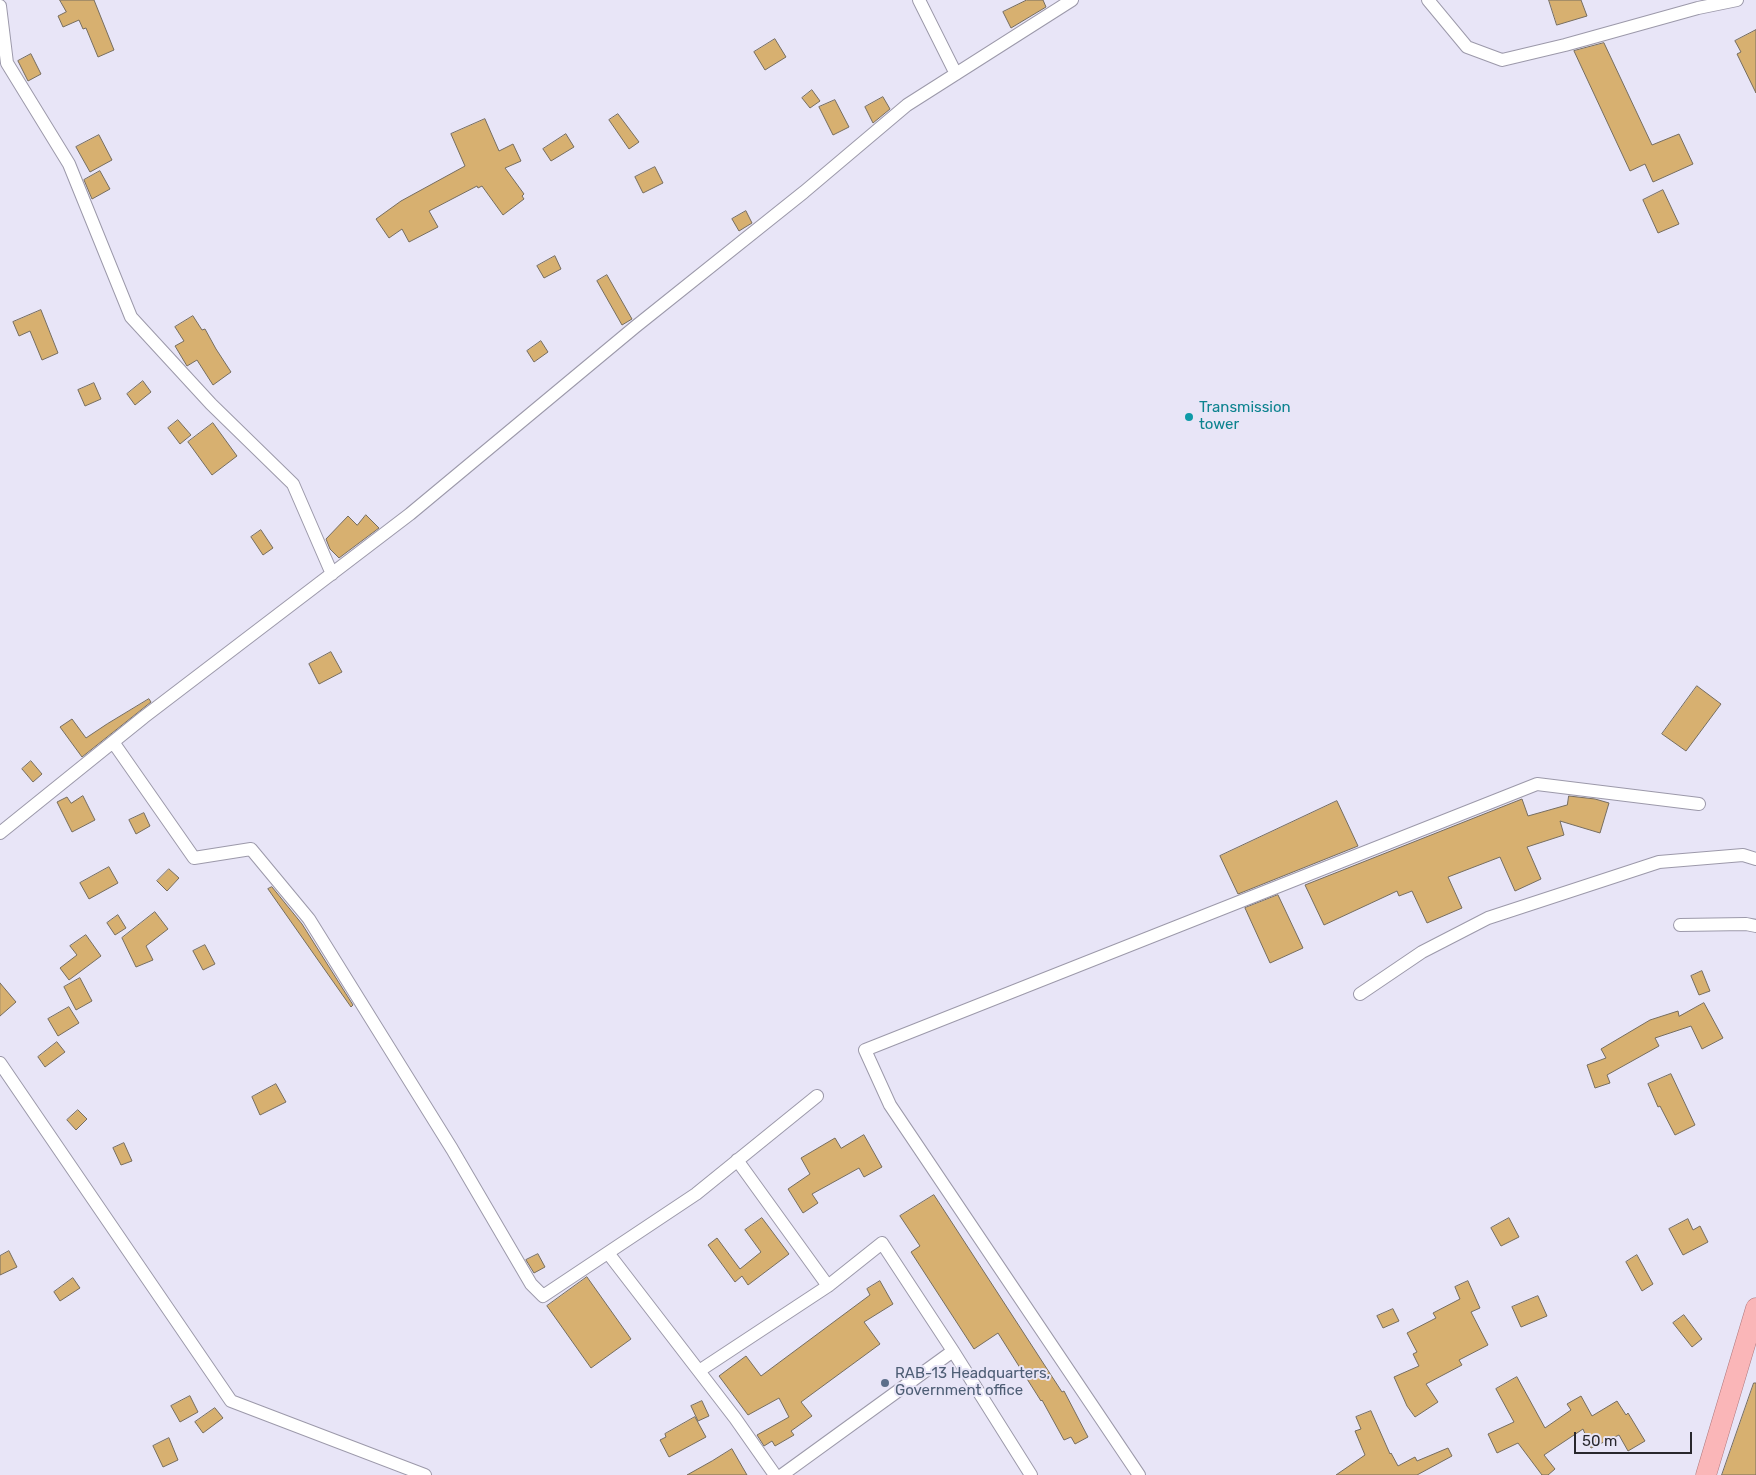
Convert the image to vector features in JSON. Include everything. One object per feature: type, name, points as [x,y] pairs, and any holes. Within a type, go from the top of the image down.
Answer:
[{"type":"highway","points":[[1706,1475],[1756,1308]]},
{"type":"street","points":[[919,0],[956,74]]},
{"type":"street","points":[[0,833],[112,742],[410,514],[635,327],[804,192],[908,105],[1072,0]]},
{"type":"street","points":[[1428,0],[1467,47],[1502,60],[1565,45],[1698,8],[1737,0]]},
{"type":"street","points":[[1,13],[7,63],[69,164],[131,317],[211,404],[293,484],[332,574]]},
{"type":"street","points":[[112,742],[194,858],[251,849],[309,919],[452,1149],[531,1284],[543,1296],[696,1194],[817,1096]]},
{"type":"street","points":[[1139,1475],[890,1105],[864,1050],[1537,784],[1699,804]]},
{"type":"street","points":[[1360,994],[1422,952],[1488,918],[1659,862],[1743,855],[1756,859]]},
{"type":"street","points":[[1680,925],[1746,924],[1756,926]]},
{"type":"street","points":[[0,1063],[231,1401],[424,1475]]},
{"type":"street","points":[[737,1160],[828,1286]]},
{"type":"street","points":[[699,1371],[828,1286],[882,1243],[953,1351],[1030,1475]]},
{"type":"street","points":[[608,1253],[735,1418],[775,1475]]},
{"type":"street","points":[[782,1475],[953,1351]]},
{"type":"building","points":[[60,0],[94,0],[114,50],[98,57],[86,28],[83,29],[79,20],[63,27],[58,16],[66,12]]},
{"type":"building","points":[[1027,0],[1043,0],[1046,7],[1011,28],[1003,12]]},
{"type":"building","points":[[1549,0],[1581,0],[1587,16],[1557,25]]},
{"type":"building","points":[[1756,30],[1756,93],[1737,54],[1741,52],[1735,41]]},
{"type":"building","points":[[775,39],[786,57],[765,70],[754,52]]},
{"type":"building","points":[[1604,43],[1652,145],[1679,134],[1693,164],[1653,182],[1645,164],[1630,171],[1574,51]]},
{"type":"building","points":[[31,54],[41,74],[28,81],[18,61]]},
{"type":"building","points":[[812,90],[820,101],[810,108],[802,98]]},
{"type":"building","points":[[883,97],[890,109],[873,123],[865,107]]},
{"type":"building","points":[[835,100],[849,127],[833,135],[819,107]]},
{"type":"building","points":[[618,114],[639,142],[629,149],[609,120]]},
{"type":"building","points":[[485,119],[499,151],[513,144],[521,161],[505,168],[524,194],[522,196],[524,199],[503,215],[482,186],[478,188],[477,186],[429,211],[438,227],[409,242],[402,229],[389,238],[376,219],[401,201],[465,166],[451,134]]},
{"type":"building","points":[[566,134],[574,147],[551,161],[543,149]]},
{"type":"building","points":[[99,135],[112,160],[90,172],[76,147]]},
{"type":"building","points":[[655,167],[663,183],[643,193],[635,177]]},
{"type":"building","points":[[100,171],[110,189],[92,199],[84,180]]},
{"type":"building","points":[[1663,190],[1679,224],[1658,233],[1643,200]]},
{"type":"building","points":[[746,211],[752,223],[739,231],[732,219]]},
{"type":"building","points":[[555,256],[561,269],[544,278],[537,266]]},
{"type":"building","points":[[607,275],[632,319],[622,325],[597,281]]},
{"type":"building","points":[[41,310],[58,353],[42,360],[30,331],[19,336],[13,322]]},
{"type":"building","points":[[193,316],[202,330],[205,329],[231,372],[213,385],[197,360],[187,366],[175,346],[184,341],[175,327]]},
{"type":"building","points":[[541,341],[548,352],[534,362],[527,351]]},
{"type":"building","points":[[143,381],[151,392],[135,405],[127,394]]},
{"type":"building","points":[[94,383],[101,399],[85,406],[78,390]]},
{"type":"building","points":[[178,420],[191,435],[180,444],[168,428]]},
{"type":"building","points":[[213,423],[237,456],[212,475],[188,442]]},
{"type":"building","points":[[366,515],[379,528],[339,558],[330,549],[326,539],[348,516],[357,525]]},
{"type":"building","points":[[261,530],[273,548],[263,555],[251,537]]},
{"type":"building","points":[[331,652],[342,672],[319,684],[309,664]]},
{"type":"building","points":[[1697,686],[1721,704],[1686,751],[1662,734]]},
{"type":"building","points":[[149,699],[151,702],[82,757],[60,727],[72,719],[86,738]]},
{"type":"building","points":[[31,761],[42,774],[33,782],[22,769]]},
{"type":"building","points":[[83,796],[95,820],[72,832],[57,802],[67,797],[71,803]]},
{"type":"building","points":[[1569,796],[1595,799],[1609,803],[1600,833],[1560,821],[1564,835],[1527,847],[1541,879],[1515,891],[1500,857],[1448,877],[1462,908],[1427,923],[1412,891],[1399,896],[1397,891],[1324,925],[1305,885],[1522,799],[1528,816],[1567,805]]},
{"type":"building","points":[[1337,801],[1358,846],[1238,894],[1220,856]]},
{"type":"building","points":[[144,813],[150,826],[136,834],[129,820]]},
{"type":"building","points":[[109,867],[118,883],[89,899],[80,883]]},
{"type":"building","points":[[169,869],[179,878],[167,891],[157,881]]},
{"type":"building","points":[[272,887],[302,924],[353,1005],[351,1007],[268,889]]},
{"type":"building","points":[[1278,895],[1303,948],[1270,963],[1245,908]]},
{"type":"building","points":[[155,912],[168,929],[146,946],[153,960],[136,967],[122,938]]},
{"type":"building","points":[[118,915],[126,928],[115,935],[107,923]]},
{"type":"building","points":[[86,935],[101,956],[69,980],[60,968],[77,955],[70,946]]},
{"type":"building","points":[[205,945],[215,964],[203,970],[193,951]]},
{"type":"building","points":[[1702,971],[1710,991],[1699,995],[1691,976]]},
{"type":"building","points":[[80,978],[92,1001],[76,1010],[64,987]]},
{"type":"building","points":[[0,983],[16,1002],[0,1016]]},
{"type":"building","points":[[1704,1003],[1723,1038],[1702,1049],[1691,1026],[1655,1038],[1659,1046],[1607,1075],[1610,1083],[1595,1088],[1587,1065],[1606,1058],[1601,1049],[1650,1020],[1678,1011],[1679,1016]]},
{"type":"building","points":[[69,1007],[79,1023],[58,1036],[48,1019]]},
{"type":"building","points":[[57,1042],[65,1052],[45,1067],[38,1057]]},
{"type":"building","points":[[1671,1074],[1695,1125],[1675,1135],[1660,1106],[1658,1107],[1648,1084]]},
{"type":"building","points":[[276,1084],[286,1102],[260,1115],[252,1097]]},
{"type":"building","points":[[78,1110],[87,1119],[76,1130],[67,1120]]},
{"type":"building","points":[[864,1135],[882,1167],[864,1177],[859,1168],[812,1194],[818,1203],[803,1213],[788,1189],[810,1174],[801,1158],[835,1138],[841,1148]]},
{"type":"building","points":[[124,1143],[132,1161],[121,1165],[113,1148]]},
{"type":"building","points":[[934,1195],[1062,1392],[1064,1391],[1088,1437],[1075,1444],[1071,1437],[1064,1440],[1042,1400],[998,1333],[974,1349],[911,1252],[920,1246],[900,1216]]},
{"type":"building","points":[[762,1218],[789,1254],[748,1285],[742,1276],[735,1282],[708,1245],[717,1238],[740,1269],[761,1252],[745,1230]]},
{"type":"building","points":[[1509,1218],[1519,1237],[1501,1246],[1491,1228]]},
{"type":"building","points":[[1688,1219],[1693,1230],[1700,1226],[1708,1242],[1683,1255],[1669,1229]]},
{"type":"building","points":[[9,1251],[17,1267],[0,1275],[0,1256]]},
{"type":"building","points":[[538,1254],[545,1267],[534,1273],[526,1260]]},
{"type":"building","points":[[1637,1255],[1653,1284],[1642,1291],[1626,1262]]},
{"type":"building","points":[[587,1277],[631,1339],[591,1368],[547,1306]]},
{"type":"building","points":[[73,1278],[80,1288],[60,1301],[54,1292]]},
{"type":"building","points":[[880,1281],[893,1304],[864,1322],[880,1344],[801,1402],[812,1416],[791,1431],[794,1435],[775,1446],[772,1441],[764,1446],[757,1435],[789,1417],[779,1398],[748,1415],[719,1376],[746,1356],[761,1376],[870,1295],[867,1289]]},
{"type":"building","points":[[1468,1281],[1480,1308],[1471,1312],[1488,1345],[1459,1360],[1462,1365],[1426,1384],[1438,1402],[1415,1417],[1407,1406],[1394,1377],[1419,1366],[1413,1354],[1417,1352],[1407,1333],[1436,1318],[1433,1313],[1460,1299],[1455,1287]]},
{"type":"building","points":[[1538,1296],[1547,1316],[1521,1327],[1512,1307]]},
{"type":"building","points":[[1393,1309],[1399,1321],[1383,1328],[1377,1316]]},
{"type":"building","points":[[1684,1315],[1702,1339],[1692,1347],[1673,1323]]},
{"type":"building","points":[[1517,1377],[1545,1428],[1571,1410],[1567,1404],[1581,1396],[1592,1416],[1617,1401],[1626,1415],[1628,1413],[1645,1441],[1628,1451],[1619,1435],[1591,1448],[1583,1429],[1544,1455],[1555,1469],[1548,1475],[1542,1475],[1518,1443],[1497,1453],[1488,1434],[1514,1422],[1496,1389]]},
{"type":"building","points":[[1754,1383],[1756,1383],[1756,1475],[1722,1475]]},
{"type":"building","points":[[190,1396],[198,1412],[180,1422],[171,1406]]},
{"type":"building","points":[[702,1401],[709,1416],[698,1421],[691,1406]]},
{"type":"building","points":[[215,1408],[223,1418],[203,1433],[195,1422]]},
{"type":"building","points":[[1371,1411],[1390,1454],[1398,1466],[1415,1457],[1417,1461],[1448,1448],[1452,1456],[1417,1475],[1336,1475],[1365,1455],[1355,1431],[1361,1429],[1356,1417]]},
{"type":"building","points":[[695,1417],[706,1437],[669,1457],[660,1440],[666,1437],[665,1434]]},
{"type":"building","points":[[169,1438],[178,1460],[163,1467],[153,1446]]},
{"type":"building","points":[[732,1449],[747,1475],[687,1475],[712,1461]]},
{"type":"place","name":"Transmission tower","points":[[1189,417]]},
{"type":"place","name":"RAB-13 Headquarters, Government office","points":[[885,1383]]}]
